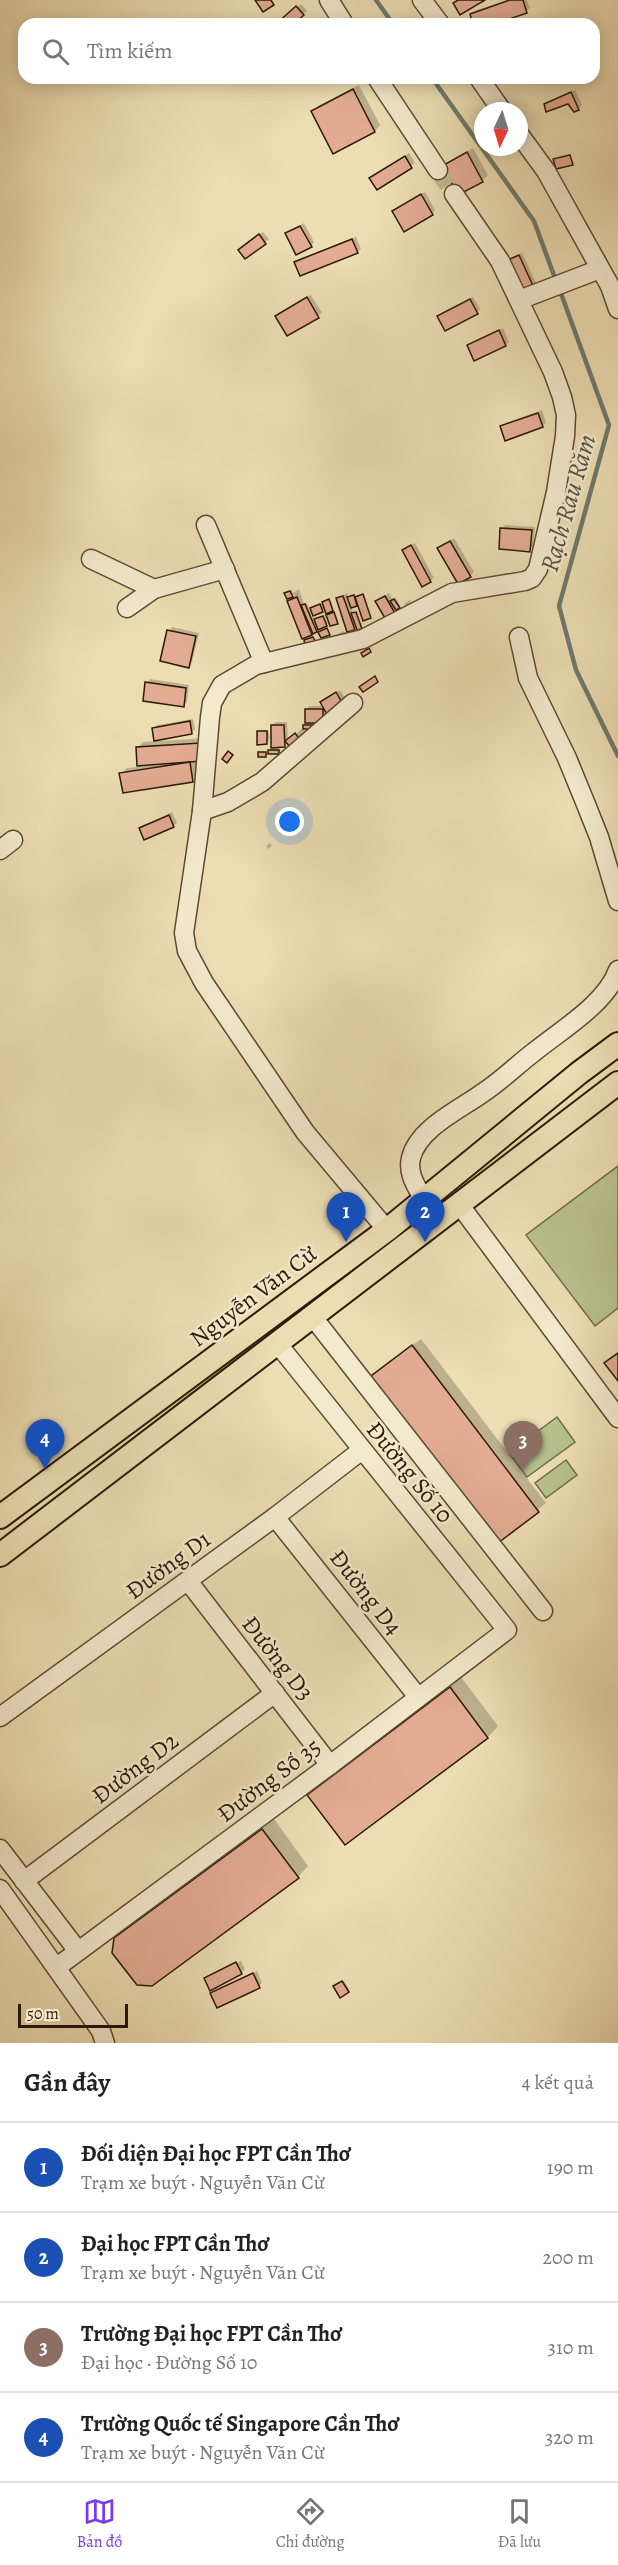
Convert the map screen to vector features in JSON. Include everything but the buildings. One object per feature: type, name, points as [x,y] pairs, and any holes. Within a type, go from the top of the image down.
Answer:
[{"type":"main road","name":"Nguyễn Văn Cừ","points":[[0,1517],[387,1230],[579,1073],[618,1044]]},
{"type":"main road","points":[[0,1555],[618,1083]]},
{"type":"main road","points":[[262,1323],[277,1343]]},
{"type":"street","points":[[329,0],[340,18]]},
{"type":"street","points":[[422,0],[436,18]]},
{"type":"street","points":[[381,84],[438,170]]},
{"type":"street","points":[[483,84],[496,102]]},
{"type":"street","points":[[528,146],[546,171],[610,286],[618,309]]},
{"type":"street","points":[[387,1230],[305,1132],[192,963],[184,933],[202,811],[212,703],[222,685],[237,674],[264,663],[363,639],[452,593],[525,582],[532,578],[538,569],[556,492],[566,415],[553,372],[524,297],[454,194]]},
{"type":"street","points":[[524,297],[600,269]]},
{"type":"street","points":[[206,525],[264,663]]},
{"type":"street","points":[[92,559],[154,589]]},
{"type":"street","points":[[127,608],[154,589],[225,569]]},
{"type":"street","points":[[519,637],[528,678],[567,758],[585,802],[599,837],[618,901]]},
{"type":"street","points":[[202,811],[228,801],[262,782],[353,703]]},
{"type":"street","points":[[424,1200],[410,1173],[415,1146],[432,1129],[487,1091],[569,1025],[594,1003],[615,979],[618,970]]},
{"type":"street","points":[[459,1204],[618,1418]]},
{"type":"street","points":[[312,1316],[543,1611]]},
{"type":"street","name":"Đường Số 10","points":[[277,1343],[507,1630]]},
{"type":"street","name":"Đường D1","points":[[0,1717],[188,1581],[362,1450]]},
{"type":"street","name":"Đường D4","points":[[275,1516],[418,1697]]},
{"type":"street","name":"Đường D3","points":[[188,1581],[330,1765]]},
{"type":"street","name":"Đường Số 35","points":[[57,1967],[330,1765],[507,1630]]},
{"type":"street","name":"Đường D2","points":[[24,1881],[275,1693]]},
{"type":"street","points":[[0,1848],[78,1951]]},
{"type":"street","points":[[0,1889],[102,2031],[105,2043]]},
{"type":"green space","points":[[618,1166],[618,1308],[595,1326],[526,1235]]},
{"type":"green space","points":[[557,1417],[575,1442],[527,1477],[509,1453]]},
{"type":"green space","points":[[566,1460],[577,1475],[546,1498],[535,1483]]},
{"type":"waterway","name":"Rạch Rau Răm","points":[[376,0],[389,18]]},
{"type":"waterway","name":"Rạch Rau Răm","points":[[436,84],[534,221],[556,281]]},
{"type":"waterway","name":"Rạch Rau Răm","points":[[559,288],[609,425],[559,606],[576,670],[618,756]]},
{"type":"tunnel","points":[[438,170],[454,194]]},
{"type":"place","name":"Đối diện Đại học FPT Cần Thơ","points":[[346,1242]]},
{"type":"place","name":"Đại học FPT Cần Thơ","points":[[425,1242]]},
{"type":"place","name":"Trường Quốc tế Singapore Cần Thơ","points":[[45,1469]]},
{"type":"place","name":"Trường Đại học FPT Cần Thơ","points":[[523,1471]]}]
